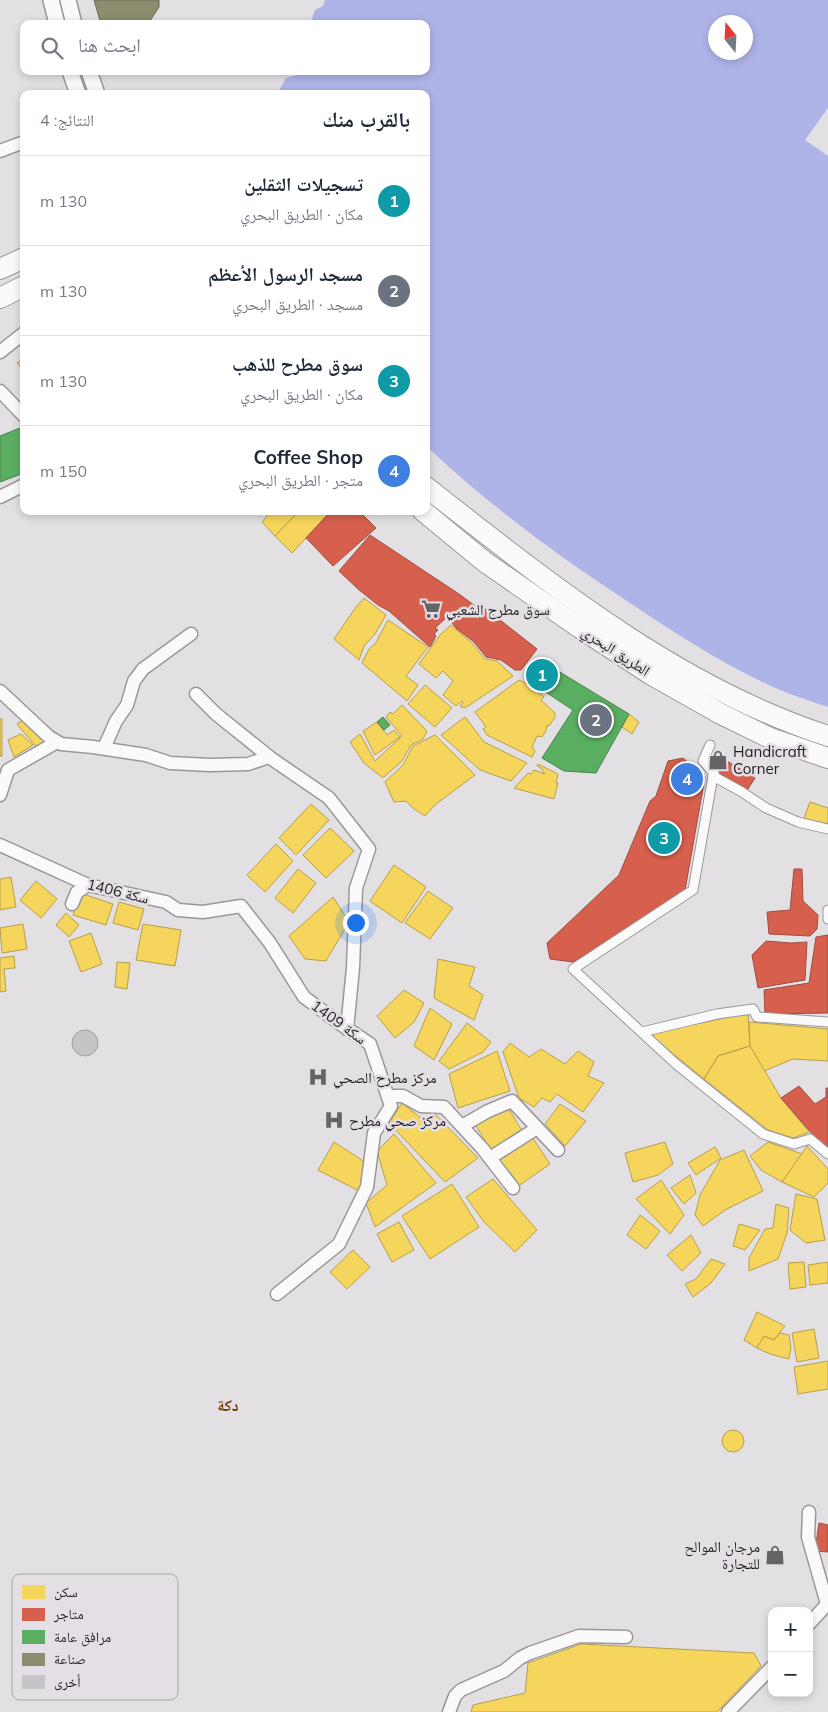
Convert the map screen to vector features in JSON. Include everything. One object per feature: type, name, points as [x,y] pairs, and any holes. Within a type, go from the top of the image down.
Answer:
[{"type":"main road","points":[[0,269],[20,260]]},
{"type":"main road","points":[[0,298],[20,288]]},
{"type":"main road","name":"الطريق البحري","points":[[430,490],[575,600],[649,651],[710,686],[769,715],[828,736]]},
{"type":"main road","name":"الطريق البحري","points":[[428,515],[485,562],[650,674],[719,713],[770,738],[828,758]]},
{"type":"street","points":[[51,0],[56,20]]},
{"type":"street","points":[[68,0],[73,20]]},
{"type":"street","points":[[71,75],[77,90]]},
{"type":"street","points":[[90,75],[96,90]]},
{"type":"street","points":[[0,151],[20,144]]},
{"type":"street","points":[[0,352],[20,336]]},
{"type":"street","points":[[0,391],[20,412]]},
{"type":"street","points":[[0,497],[20,487]]},
{"type":"street","points":[[104,748],[116,721],[127,705],[134,681],[143,669],[191,634]]},
{"type":"street","points":[[0,691],[48,736],[60,744],[104,748],[146,755],[170,763],[186,764],[248,764],[269,757]]},
{"type":"street","points":[[196,694],[216,714],[269,757],[329,798],[369,848],[356,888],[353,968],[347,1028]]},
{"type":"street","points":[[0,794],[8,770],[57,742]]},
{"type":"street","points":[[710,745],[702,761],[714,773],[693,890],[573,969],[676,1064],[764,1134],[794,1144],[810,1139],[828,1154]]},
{"type":"street","points":[[713,776],[766,808],[798,822],[828,829]]},
{"type":"street","name":"1406 سكة","points":[[0,846],[88,885],[166,902],[178,910],[203,912],[241,906]]},
{"type":"street","points":[[72,904],[77,892],[88,885]]},
{"type":"street","name":"1409 سكة","points":[[241,906],[270,943],[304,996],[370,1044],[388,1096]]},
{"type":"street","points":[[828,910],[828,919]]},
{"type":"street","points":[[642,1032],[716,1014],[753,1009],[757,1017],[828,1022]]},
{"type":"street","points":[[277,1294],[339,1244],[367,1187],[374,1133],[391,1106],[388,1096],[403,1096],[421,1106],[444,1107],[490,1158],[513,1188]]},
{"type":"street","points":[[462,1126],[512,1100],[558,1150]]},
{"type":"street","points":[[490,1158],[537,1128]]},
{"type":"street","points":[[809,1512],[808,1537],[827,1604],[813,1620]]},
{"type":"street","points":[[449,1712],[455,1696],[461,1690],[504,1671],[520,1658],[530,1653],[579,1636],[626,1637]]},
{"type":"street","points":[[728,1712],[768,1671]]},
{"type":"water","points":[[325,0],[828,0],[828,108],[805,140],[828,156],[828,707],[790,694],[758,680],[663,625],[574,566],[523,528],[430,450],[430,90],[279,90],[286,78],[297,75],[430,75],[430,20],[311,20],[315,10],[323,6]]},
{"type":"building: سكن","points":[[268,515],[295,515],[275,536],[262,522]]},
{"type":"building: سكن","points":[[295,515],[327,515],[292,553],[275,536]]},
{"type":"building: سكن","points":[[364,598],[386,615],[375,634],[364,646],[359,660],[334,639]]},
{"type":"building: سكن","points":[[388,620],[428,647],[406,676],[418,685],[407,701],[362,663]]},
{"type":"building: سكن","points":[[451,625],[473,644],[485,659],[497,661],[513,676],[465,708],[460,706],[463,703],[462,701],[456,706],[443,695],[453,681],[443,671],[436,678],[419,664],[440,635]]},
{"type":"building: سكن","points":[[519,680],[544,697],[541,700],[555,713],[555,717],[549,726],[547,725],[542,737],[537,736],[532,747],[535,751],[532,757],[487,735],[483,729],[486,727],[475,712]]},
{"type":"building: سكن","points":[[425,685],[452,708],[435,727],[408,704]]},
{"type":"building: سكن","points":[[402,705],[427,731],[423,739],[411,745],[402,761],[383,778],[364,763],[350,742],[360,734],[375,761],[402,736],[386,717],[390,712],[393,714]]},
{"type":"building: سكن","points":[[629,714],[639,722],[632,734],[622,727]]},
{"type":"building: سكن","points":[[465,717],[484,742],[527,763],[511,781],[480,770],[441,735]]},
{"type":"building: سكن","points":[[0,719],[2,719],[2,756],[0,756]]},
{"type":"building: سكن","points":[[25,719],[51,742],[38,749],[17,724]]},
{"type":"building: سكن","points":[[377,722],[387,735],[394,730],[400,737],[375,755],[363,731]]},
{"type":"building: سكن","points":[[21,734],[33,745],[14,757],[8,740]]},
{"type":"building: سكن","points":[[435,735],[475,775],[436,804],[425,816],[406,801],[394,802],[385,782],[403,765],[413,746]]},
{"type":"building: سكن","points":[[538,764],[558,774],[554,799],[514,788],[528,773],[531,774],[534,770],[545,774],[537,766]]},
{"type":"building: سكن","points":[[810,802],[828,808],[828,827],[804,818]]},
{"type":"building: سكن","points":[[311,804],[329,820],[296,855],[279,838]]},
{"type":"building: سكن","points":[[330,828],[354,851],[326,878],[303,855]]},
{"type":"building: سكن","points":[[276,844],[293,861],[265,892],[247,875]]},
{"type":"building: سكن","points":[[394,865],[426,887],[402,923],[370,901]]},
{"type":"building: سكن","points":[[298,869],[316,883],[293,913],[275,898]]},
{"type":"building: سكن","points":[[11,877],[16,907],[0,910],[0,879]]},
{"type":"building: سكن","points":[[36,881],[57,899],[41,918],[20,900]]},
{"type":"building: سكن","points":[[428,891],[453,908],[430,939],[405,923]]},
{"type":"building: سكن","points":[[80,893],[113,904],[106,925],[73,915]]},
{"type":"building: سكن","points":[[333,897],[349,922],[326,961],[305,959],[289,936]]},
{"type":"building: سكن","points":[[119,902],[144,909],[138,930],[113,923]]},
{"type":"building: سكن","points":[[66,913],[79,925],[69,937],[56,925]]},
{"type":"building: سكن","points":[[23,924],[27,949],[2,953],[0,928]]},
{"type":"building: سكن","points":[[143,924],[181,930],[175,966],[136,960]]},
{"type":"building: سكن","points":[[91,933],[102,964],[81,972],[69,941]]},
{"type":"building: سكن","points":[[14,956],[15,968],[4,969],[6,991],[0,992],[0,958]]},
{"type":"building: سكن","points":[[438,959],[475,967],[469,986],[483,995],[474,1020],[434,998]]},
{"type":"building: سكن","points":[[117,962],[130,963],[127,989],[115,987]]},
{"type":"building: سكن","points":[[404,990],[424,1003],[414,1022],[395,1038],[377,1016]]},
{"type":"building: سكن","points":[[430,1008],[452,1024],[434,1060],[414,1046]]},
{"type":"building: سكن","points":[[748,1013],[750,1046],[718,1056],[704,1079],[649,1034]]},
{"type":"building: سكن","points":[[749,1022],[828,1029],[828,1061],[793,1059],[764,1071],[750,1046]]},
{"type":"building: سكن","points":[[467,1023],[491,1042],[483,1052],[449,1069],[439,1061]]},
{"type":"building: سكن","points":[[510,1043],[529,1057],[541,1049],[565,1064],[578,1051],[594,1062],[588,1076],[604,1083],[583,1112],[557,1094],[550,1102],[542,1098],[534,1107],[519,1098],[503,1052]]},
{"type":"building: سكن","points":[[750,1046],[781,1098],[809,1132],[793,1138],[768,1130],[704,1079],[718,1056]]},
{"type":"building: سكن","points":[[497,1051],[510,1091],[458,1108],[449,1074]]},
{"type":"building: سكن","points":[[402,1103],[422,1119],[436,1115],[478,1158],[445,1182],[389,1123]]},
{"type":"building: سكن","points":[[560,1104],[586,1121],[565,1146],[545,1124]]},
{"type":"building: سكن","points":[[507,1106],[522,1131],[491,1151],[475,1124]]},
{"type":"building: سكن","points":[[394,1134],[436,1183],[375,1227],[366,1203],[387,1185],[377,1151]]},
{"type":"building: سكن","points":[[532,1137],[550,1164],[517,1187],[498,1160]]},
{"type":"building: سكن","points":[[334,1142],[368,1164],[359,1191],[318,1170]]},
{"type":"building: سكن","points":[[665,1142],[673,1164],[658,1175],[633,1182],[625,1153]]},
{"type":"building: سكن","points":[[768,1142],[802,1154],[782,1182],[761,1170],[750,1156]]},
{"type":"building: سكن","points":[[807,1146],[828,1169],[828,1183],[814,1197],[782,1182]]},
{"type":"building: سكن","points":[[715,1147],[721,1158],[696,1175],[688,1163]]},
{"type":"building: سكن","points":[[744,1150],[763,1191],[725,1210],[703,1226],[695,1215],[700,1195],[720,1160]]},
{"type":"building: سكن","points":[[690,1175],[696,1193],[684,1204],[671,1188]]},
{"type":"building: سكن","points":[[493,1179],[537,1230],[515,1252],[484,1222],[466,1197]]},
{"type":"building: سكن","points":[[661,1180],[684,1215],[670,1234],[636,1199]]},
{"type":"building: سكن","points":[[452,1184],[479,1227],[430,1259],[402,1216]]},
{"type":"building: سكن","points":[[796,1194],[817,1199],[825,1240],[806,1243],[790,1230]]},
{"type":"building: سكن","points":[[776,1204],[789,1208],[787,1233],[778,1259],[749,1271],[749,1258],[765,1229],[773,1228]]},
{"type":"building: سكن","points":[[640,1215],[660,1231],[646,1249],[627,1235]]},
{"type":"building: سكن","points":[[399,1222],[414,1250],[392,1262],[377,1234]]},
{"type":"building: سكن","points":[[739,1224],[760,1230],[745,1250],[733,1246]]},
{"type":"building: سكن","points":[[691,1235],[701,1253],[682,1271],[667,1255]]},
{"type":"building: سكن","points":[[353,1250],[370,1267],[347,1289],[330,1272]]},
{"type":"building: سكن","points":[[711,1259],[725,1264],[711,1283],[693,1297],[685,1284],[696,1279]]},
{"type":"building: سكن","points":[[804,1262],[806,1287],[790,1289],[788,1263]]},
{"type":"building: سكن","points":[[828,1262],[828,1283],[810,1285],[808,1265]]},
{"type":"building: سكن","points":[[757,1312],[785,1326],[774,1340],[764,1336],[757,1348],[744,1340]]},
{"type":"building: سكن","points":[[814,1329],[819,1358],[797,1362],[792,1333]]},
{"type":"building: سكن","points":[[780,1333],[789,1335],[791,1347],[789,1359],[757,1348],[764,1336],[774,1340]]},
{"type":"building: سكن","points":[[828,1361],[828,1389],[798,1394],[794,1367]]},
{"type":"building: سكن","points":[[733,1430],[741,1433],[744,1441],[741,1449],[733,1452],[725,1449],[722,1441],[725,1433]]},
{"type":"building: سكن","points":[[581,1644],[754,1653],[761,1666],[717,1712],[471,1712],[473,1705],[525,1693],[528,1663]]},
{"type":"building: متاجر","points":[[327,515],[363,515],[376,528],[333,566],[306,538]]},
{"type":"building: متاجر","points":[[370,535],[482,611],[486,609],[537,649],[521,670],[515,670],[501,660],[486,657],[474,642],[457,629],[447,617],[435,628],[438,630],[434,634],[436,636],[430,647],[389,611],[358,589],[339,571]]},
{"type":"building: متاجر","points":[[540,660],[558,671],[544,691],[527,679]]},
{"type":"building: متاجر","points":[[716,752],[727,760],[721,770],[709,762]]},
{"type":"building: متاجر","points":[[683,758],[705,777],[684,896],[573,962],[550,959],[547,943],[619,875],[650,801],[656,796],[668,761]]},
{"type":"building: متاجر","points":[[727,761],[755,778],[746,792],[718,774]]},
{"type":"building: متاجر","points":[[794,869],[802,869],[803,901],[818,915],[817,929],[810,936],[769,934],[767,912],[790,910]]},
{"type":"building: متاجر","points":[[828,935],[828,1013],[765,1014],[764,990],[809,983],[816,937]]},
{"type":"building: متاجر","points":[[766,941],[807,942],[805,980],[758,988],[752,955]]},
{"type":"building: متاجر","points":[[799,1086],[815,1104],[826,1097],[826,1088],[828,1088],[828,1152],[781,1098]]},
{"type":"building: متاجر","points":[[819,1523],[828,1525],[828,1552],[815,1551]]},
{"type":"building: مرافق عامة","points":[[20,428],[20,474],[0,482],[0,436]]},
{"type":"building: مرافق عامة","points":[[558,671],[629,714],[596,773],[564,771],[542,758],[573,710],[544,691]]},
{"type":"building: مرافق عامة","points":[[383,717],[390,725],[384,730],[377,722]]},
{"type":"building: صناعة","points":[[94,0],[159,0],[159,7],[151,20],[100,20]]},
{"type":"building: أخرى","points":[[85,1030],[94,1034],[98,1043],[94,1052],[85,1056],[76,1052],[72,1043],[76,1034]]},
{"type":"place","name":"سوق مطرح الشعبي","points":[[431,609]]},
{"type":"place","name":"تسجيلات الثقلين","points":[[542,675]]},
{"type":"place","name":"مسجد الرسول الأعظم","points":[[596,720]]},
{"type":"place","name":"Handicraft Corner","points":[[718,760]]},
{"type":"place","name":"Coffee Shop","points":[[687,779]]},
{"type":"place","name":"سوق مطرح للذهب","points":[[664,838]]},
{"type":"place","name":"مركز مطرح الصحي","points":[[318,1077]]},
{"type":"place","name":"مركز صحي مطرح","points":[[334,1120]]},
{"type":"place","name":"مرجان الموالح للتجارة","points":[[775,1555]]},
{"type":"district","name":"دكة","points":[[228,1405]]}]
